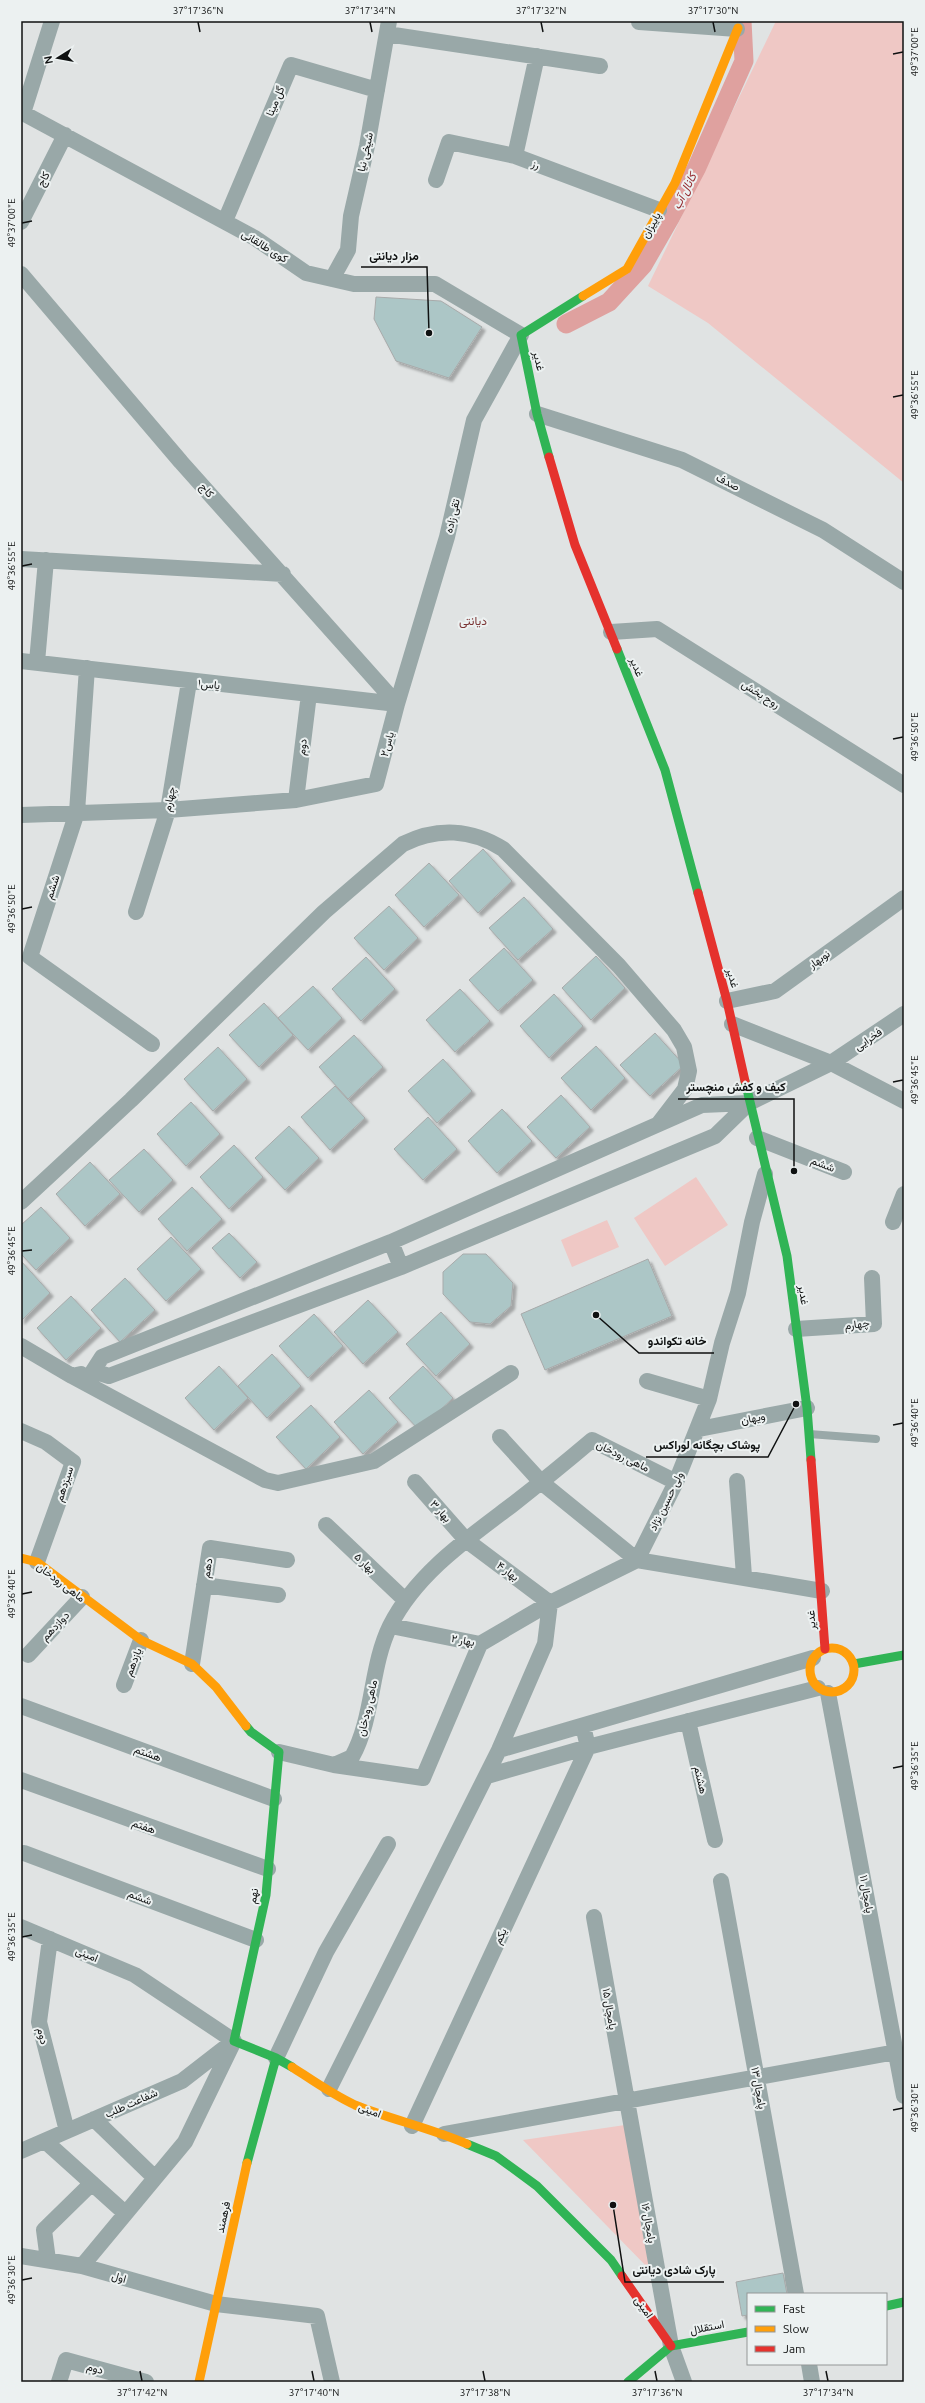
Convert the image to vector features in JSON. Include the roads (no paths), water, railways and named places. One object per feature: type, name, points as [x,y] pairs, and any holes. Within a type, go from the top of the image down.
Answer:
[{"type":"main road","name":"پاییزان","points":[[521,335],[627,269],[675,183],[739,26]]},
{"type":"main road","name":"غدیر","points":[[521,335],[537,414],[576,545],[665,770],[727,1001],[749,1104],[787,1256],[807,1408],[822,1591],[819,1653]]},
{"type":"main road","name":"ماهی رودخان","points":[[21,1558],[37,1562],[82,1597],[142,1640],[192,1664],[216,1687],[251,1732],[279,1752]]},
{"type":"main road","points":[[834,1648],[843,1650],[850,1656],[854,1664],[854,1675],[849,1685],[840,1692],[823,1691],[812,1680],[809,1669],[819,1653],[834,1648]]},
{"type":"main road","points":[[854,1664],[904,1655]]},
{"type":"main road","name":"نهم","points":[[234,2041],[266,1895],[279,1752]]},
{"type":"main road","name":"امینی","points":[[234,2041],[276,2058],[353,2104],[412,2126],[444,2134],[496,2156],[537,2186],[611,2260],[671,2346]]},
{"type":"main road","name":"فرهمند","points":[[199,2382],[245,2170],[276,2058]]},
{"type":"main road","points":[[887,2306],[904,2302]]},
{"type":"main road","name":"استقلال","points":[[671,2346],[747,2332]]},
{"type":"main road","points":[[628,2382],[671,2346]]},
{"type":"street","points":[[22,113],[52,21]]},
{"type":"street","points":[[639,22],[739,26]]},
{"type":"street","points":[[388,27],[537,56],[600,66]]},
{"type":"street","name":"شیخی نیا","points":[[332,279],[348,250],[351,216],[377,90],[388,27]]},
{"type":"street","points":[[515,156],[537,56]]},
{"type":"street","name":"گل مینا","points":[[225,222],[291,64],[377,90]]},
{"type":"street","name":"کوی طالقانی","points":[[22,113],[255,238],[306,273],[354,284],[435,284],[521,335]]},
{"type":"street","name":"کاج","points":[[21,222],[65,135]]},
{"type":"street","name":"رز","points":[[436,180],[449,142],[515,156],[659,210]]},
{"type":"street","name":"کاج","points":[[21,274],[181,462],[283,574],[397,704]]},
{"type":"street","name":"تقی زاده","points":[[397,704],[447,537],[474,420],[521,335]]},
{"type":"street","name":"صدف","points":[[537,414],[682,460],[823,530],[904,582]]},
{"type":"street","points":[[21,559],[283,574]]},
{"type":"street","points":[[37,662],[46,560]]},
{"type":"street","name":"روح بخش","points":[[611,632],[657,629],[904,785]]},
{"type":"street","name":"یاس۱","points":[[21,661],[87,668],[189,682],[397,704]]},
{"type":"street","name":"ششم","points":[[87,668],[77,812],[30,957],[152,1044]]},
{"type":"street","name":"چهارم","points":[[136,912],[168,810],[189,682]]},
{"type":"street","name":"دوم","points":[[296,800],[308,694]]},
{"type":"street","name":"یاس۲","points":[[296,800],[376,784],[397,704]]},
{"type":"street","points":[[21,815],[168,810],[296,800]]},
{"type":"street","points":[[21,1202],[131,1100],[324,912],[403,844],[417,837],[434,833],[468,834],[487,838],[503,849],[619,966],[674,1030],[684,1047],[689,1071],[685,1089],[658,1124]]},
{"type":"street","name":"نوبهار","points":[[727,1001],[775,991],[904,898]]},
{"type":"street","name":"فخرایی","points":[[749,1104],[831,1063],[904,1014]]},
{"type":"street","points":[[732,1024],[831,1063],[904,1101]]},
{"type":"street","points":[[93,1371],[102,1357],[391,1242],[702,1105],[749,1104]]},
{"type":"street","points":[[72,1376],[93,1371],[110,1376],[401,1267],[715,1136],[749,1104]]},
{"type":"street","name":"ششم","points":[[757,1138],[844,1172]]},
{"type":"street","name":"ولی حسین نژاد","points":[[637,1560],[676,1482],[699,1429],[709,1399],[722,1343],[738,1293],[752,1222],[766,1174]]},
{"type":"street","points":[[893,1222],[904,1194]]},
{"type":"street","points":[[391,1242],[401,1267]]},
{"type":"street","name":"چهارم","points":[[796,1329],[874,1324],[872,1278]]},
{"type":"street","points":[[21,1346],[72,1376],[264,1480],[278,1482],[374,1461],[511,1373]]},
{"type":"street","points":[[648,1381],[709,1399]]},
{"type":"street","name":"ویهان","points":[[699,1429],[807,1408]]},
{"type":"street","name":"سیزدهم","points":[[21,1431],[46,1442],[73,1462],[37,1562]]},
{"type":"street","points":[[500,1436],[541,1482],[637,1560],[744,1576],[822,1591]]},
{"type":"street","name":"ماهی رودخان","points":[[279,1752],[334,1765],[352,1757],[358,1746],[381,1649],[390,1626],[405,1600],[425,1576],[466,1540],[592,1440],[676,1482]]},
{"type":"street","points":[[737,1481],[744,1576]]},
{"type":"street","name":"بهار ۳","points":[[415,1482],[466,1540]]},
{"type":"street","name":"بهار ۵","points":[[326,1525],[405,1600]]},
{"type":"street","name":"بهار ۴","points":[[466,1540],[550,1603]]},
{"type":"street","name":"دهم","points":[[192,1664],[210,1548],[287,1560]]},
{"type":"street","points":[[329,2089],[499,1750],[545,1644],[550,1603],[637,1560]]},
{"type":"street","points":[[204,1585],[278,1595]]},
{"type":"street","name":"دوازدهم","points":[[28,1655],[82,1597]]},
{"type":"street","name":"بهار ۲","points":[[390,1626],[480,1644],[550,1603]]},
{"type":"street","name":"یازدهم","points":[[124,1685],[142,1640]]},
{"type":"street","points":[[334,1765],[423,1778],[480,1644]]},
{"type":"street","points":[[499,1750],[583,1726],[819,1653]]},
{"type":"street","points":[[487,1776],[588,1747],[688,1721],[823,1691]]},
{"type":"street","name":"پامچال ۱۱","points":[[823,1691],[904,2096]]},
{"type":"street","name":"هشتم","points":[[21,1706],[274,1799]]},
{"type":"street","name":"هشتم","points":[[688,1721],[715,1840]]},
{"type":"street","points":[[583,1726],[588,1747]]},
{"type":"street","name":"یکم","points":[[412,2126],[588,1747]]},
{"type":"street","name":"هفتم","points":[[21,1780],[268,1869]]},
{"type":"street","points":[[276,2058],[326,1952],[388,1844]]},
{"type":"street","name":"ششم","points":[[24,1853],[256,1940]]},
{"type":"street","name":"پامچال ۱۳","points":[[721,1881],[796,2293]]},
{"type":"street","name":"پامچال ۱۵","points":[[594,1917],[627,2100]]},
{"type":"street","name":"امینی","points":[[21,1927],[135,1975],[234,2041]]},
{"type":"street","name":"دوم","points":[[50,1939],[39,2022],[67,2131]]},
{"type":"street","points":[[82,2266],[185,2142],[234,2041]]},
{"type":"street","name":"شفاعت طلب","points":[[21,2152],[182,2081],[234,2041]]},
{"type":"street","points":[[444,2134],[896,2052]]},
{"type":"street","name":"پامچال ۱۶","points":[[627,2100],[671,2346],[684,2382]]},
{"type":"street","points":[[94,2120],[155,2178]]},
{"type":"street","points":[[45,2141],[125,2213]]},
{"type":"street","points":[[48,2260],[44,2230],[92,2183]]},
{"type":"street","name":"اول","points":[[21,2256],[82,2266],[216,2304],[317,2316],[332,2382]]},
{"type":"street","name":"دوم","points":[[59,2382],[66,2360],[146,2382]]},
{"type":"street","points":[[809,2365],[812,2382]]},
{"type":"lane","points":[[809,1434],[876,1439]]},
{"type":"waterway","name":"کانال آب","points":[[566,324],[609,302],[643,265],[697,167],[744,61],[742,21]]},
{"type":"place","name":"مزار دیانتی","points":[[429,333]]},
{"type":"place","name":"کیف و کفش منچستر","points":[[794,1171]]},
{"type":"place","name":"خانه تکواندو","points":[[596,1315]]},
{"type":"place","name":"پوشاک بچگانه لوراکس","points":[[796,1404]]},
{"type":"place","name":"پارک شادی دیانتی","points":[[613,2205]]},
{"type":"district","name":"دیانتی","points":[[473,620]]}]
